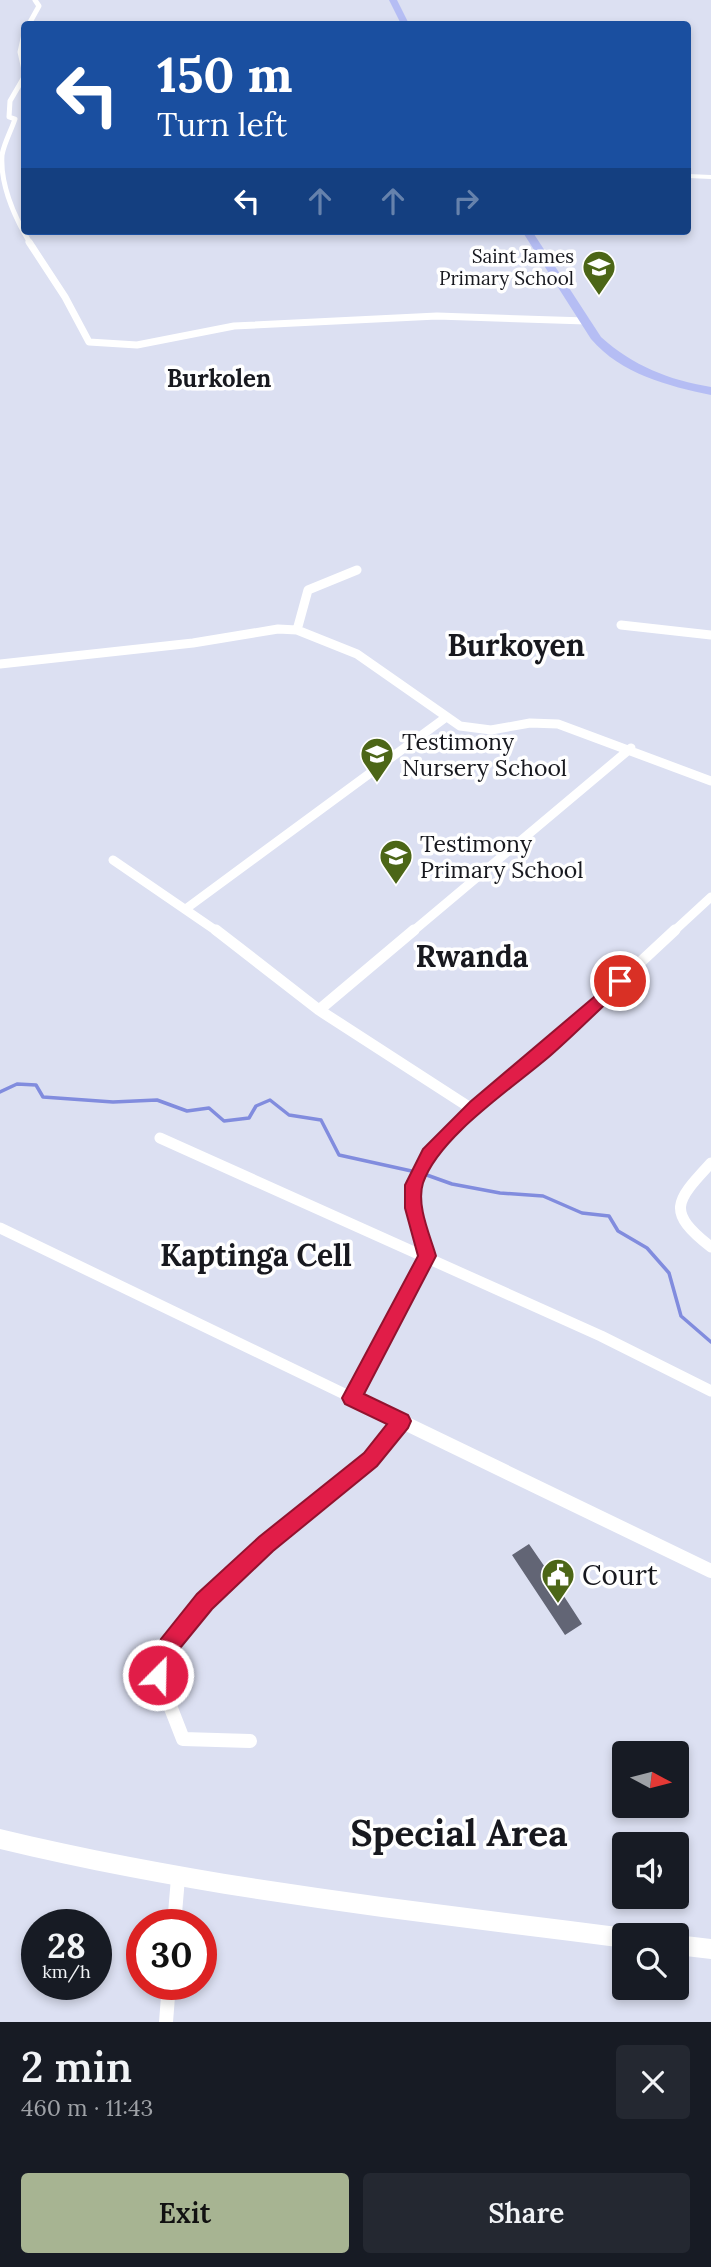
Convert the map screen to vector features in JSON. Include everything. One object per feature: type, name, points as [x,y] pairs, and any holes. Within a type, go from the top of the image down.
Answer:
[{"type":"main road","points":[[393,0],[404,21]]},
{"type":"main road","points":[[530,235],[603,345],[636,369],[657,378],[711,391]]},
{"type":"street","points":[[31,21],[39,6],[35,0]]},
{"type":"street","points":[[21,81],[15,89],[8,111],[9,117],[15,119],[1,158],[8,200],[21,227]]},
{"type":"street","points":[[691,176],[711,177]]},
{"type":"street","points":[[25,235],[80,319],[89,342],[137,345],[234,326],[437,316],[586,321]]},
{"type":"street","points":[[297,630],[308,590],[357,570]]},
{"type":"street","points":[[621,625],[711,635]]},
{"type":"street","points":[[0,664],[193,643],[278,629],[297,630],[356,654],[460,726],[484,730],[530,723],[558,724],[709,778]]},
{"type":"street","points":[[187,908],[445,718]]},
{"type":"street","points":[[319,1010],[631,748]]},
{"type":"street","points":[[113,860],[187,908],[319,1010],[462,1105],[476,1106]]},
{"type":"street","points":[[352,1398],[427,1256],[414,1208],[416,1180],[429,1154],[476,1106],[545,1051],[711,897]]},
{"type":"street","points":[[160,1139],[427,1256],[601,1336],[711,1391]]},
{"type":"street","points":[[711,1163],[684,1193],[680,1213],[688,1228],[711,1247]]},
{"type":"street","points":[[0,1228],[711,1571]]},
{"type":"street","points":[[250,1741],[183,1739],[158,1675],[168,1647],[205,1601],[266,1544],[370,1460],[401,1421]]},
{"type":"street","points":[[0,1839],[71,1858],[178,1878],[612,1936]]},
{"type":"street","points":[[175,1909],[178,1878]]},
{"type":"street","points":[[689,1946],[711,1949]]},
{"type":"street","points":[[166,2022],[168,2000]]},
{"type":"building","name":"Court","points":[[529,1544],[549,1573],[552,1570],[562,1584],[558,1587],[582,1624],[565,1635],[512,1555]]},
{"type":"waterway","points":[[0,1092],[17,1084],[36,1085],[43,1097],[113,1102],[157,1100],[187,1111],[209,1108],[224,1121],[249,1118],[256,1106],[270,1100],[289,1115],[321,1120],[339,1155],[416,1172]]},
{"type":"waterway","points":[[424,1174],[452,1184],[500,1193],[543,1196],[582,1213],[609,1216],[618,1231],[647,1248],[669,1273],[681,1316],[711,1342]]},
{"type":"place","name":"Saint James Primary School","points":[[599,297]]},
{"type":"place","name":"Testimony Nursery School","points":[[377,784]]},
{"type":"place","name":"Testimony Primary School","points":[[396,886]]},
{"type":"place","name":"Court","points":[[558,1605]]},
{"type":"district","name":"Burkolen","points":[[219,378]]},
{"type":"district","name":"Burkoyen","points":[[516,645]]},
{"type":"district","name":"Rwanda","points":[[472,956]]},
{"type":"district","name":"Kaptinga Cell","points":[[256,1255]]},
{"type":"district","name":"Special Area","points":[[459,1832]]},
{"type":"route","points":[[158,1675],[168,1647],[205,1601],[266,1544],[370,1460],[401,1421],[352,1398],[427,1256],[414,1208],[414,1185],[429,1154],[476,1106],[545,1051],[620,981]]}]
